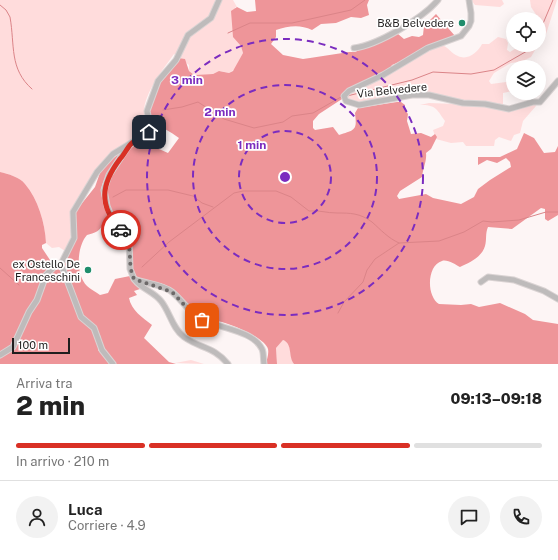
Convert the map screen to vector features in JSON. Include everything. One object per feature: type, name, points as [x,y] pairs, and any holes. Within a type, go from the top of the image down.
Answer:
[{"type":"street","points":[[0,355],[13,347],[29,312],[37,300],[46,275],[54,267],[61,264],[74,238],[72,216],[75,208],[97,172],[106,161],[118,151],[149,132],[151,128],[147,111],[158,81],[176,60],[188,35],[211,18],[219,0]]},
{"type":"street","points":[[354,48],[364,46],[387,37],[418,17],[438,0]]},
{"type":"street","name":"Via Belvedere","points":[[469,0],[472,13],[471,21],[464,33],[428,48],[383,75],[349,91],[344,96],[346,101],[358,104],[429,95],[463,103],[485,104],[509,109],[533,102],[540,102],[558,81]]},
{"type":"street","points":[[129,145],[109,175],[104,190],[107,206],[114,223],[129,241],[130,269],[134,279],[161,301],[176,328],[182,335],[194,343],[218,353],[228,364]]},
{"type":"street","points":[[61,264],[81,317],[94,328],[102,350],[113,364]]},
{"type":"street","points":[[481,282],[488,277],[514,280],[558,298]]},
{"type":"street","points":[[134,279],[172,292],[195,316],[206,322],[233,329],[249,338],[262,348],[264,364]]},
{"type":"shaded area","points":[[0,0],[233,0],[237,7],[235,7],[243,53],[235,69],[229,73],[220,71],[213,74],[194,75],[189,71],[189,65],[174,54],[160,73],[147,97],[144,112],[147,130],[108,156],[94,173],[71,213],[71,235],[65,251],[59,247],[52,248],[46,243],[40,212],[30,190],[17,178],[0,172]]},
{"type":"shaded area","points":[[255,0],[369,0],[367,5],[369,15],[361,18],[351,17],[336,23],[321,24],[312,30],[294,26],[276,30],[276,37],[271,44],[283,55],[303,59],[355,52],[398,34],[404,39],[412,36],[419,37],[423,35],[424,26],[436,14],[455,36],[426,47],[409,58],[392,65],[389,70],[346,91],[342,99],[319,114],[313,121],[313,128],[315,130],[333,127],[339,135],[349,132],[354,128],[356,123],[355,113],[358,108],[397,102],[401,102],[405,105],[405,110],[408,114],[407,121],[411,134],[421,133],[431,137],[435,134],[437,137],[431,149],[426,153],[422,177],[400,191],[397,196],[399,199],[426,194],[433,198],[461,204],[474,197],[478,189],[511,167],[510,162],[506,158],[497,163],[487,160],[478,165],[478,157],[500,157],[517,149],[524,133],[534,138],[544,153],[555,152],[558,146],[558,215],[548,221],[545,219],[545,209],[541,208],[512,229],[488,227],[485,246],[481,253],[460,267],[449,261],[442,261],[437,264],[433,268],[431,274],[430,288],[435,300],[439,304],[471,304],[479,307],[500,303],[525,314],[533,320],[558,324],[558,364],[294,364],[288,344],[283,340],[276,348],[277,364],[266,364],[268,349],[266,345],[255,336],[222,322],[202,318],[192,311],[170,288],[162,284],[137,277],[131,264],[131,239],[115,221],[107,198],[111,176],[123,157],[131,148],[141,141],[168,153],[179,138],[150,120],[150,111],[154,95],[158,87],[178,58],[185,59],[189,71],[194,75],[213,74],[219,71],[229,73],[233,71],[243,53],[241,46],[233,37],[231,11],[237,7],[247,12],[256,11]]},
{"type":"shaded area","points":[[471,0],[502,0],[504,4],[500,7],[475,5]]},
{"type":"shaded area","points":[[530,0],[557,0],[546,34],[546,12],[534,12],[531,7]]},
{"type":"shaded area","points":[[498,37],[506,39],[506,52],[534,52],[531,57],[525,60],[506,60],[506,66],[494,73],[489,81],[491,84],[506,82],[506,92],[503,93],[503,106],[463,102],[431,94],[361,103],[351,102],[347,97],[347,94],[430,48],[442,45],[456,55],[469,57],[478,50],[482,44],[489,44]]},
{"type":"shaded area","points":[[429,103],[457,104],[466,106],[485,105],[508,110],[535,104],[536,106],[523,121],[520,133],[514,135],[511,141],[499,137],[495,140],[494,146],[466,146],[463,142],[451,143],[436,139],[433,130],[443,126],[445,121],[433,107],[420,105]]},
{"type":"shaded area","points":[[122,152],[104,180],[102,186],[103,203],[108,214],[99,230],[87,235],[81,246],[79,253],[79,267],[81,275],[87,286],[100,295],[108,293],[115,279],[130,276],[140,289],[134,291],[137,295],[129,298],[130,302],[138,313],[152,325],[144,338],[169,362],[176,364],[115,364],[102,347],[100,335],[95,328],[82,317],[63,266],[77,233],[75,212],[95,187],[101,170]]},
{"type":"shaded area","points":[[0,172],[20,179],[34,197],[44,227],[46,243],[42,245],[42,248],[52,263],[43,274],[36,298],[12,345],[0,353]]},
{"type":"shaded area","points":[[58,268],[61,271],[80,318],[93,330],[98,340],[98,350],[111,364],[0,364],[0,357],[12,351],[16,345],[45,277]]},
{"type":"shaded area","points":[[283,340],[290,348],[294,364],[277,364],[276,348]]},
{"type":"shaded area","points":[[191,360],[204,364],[175,363]]},
{"type":"waterway","points":[[228,33],[250,23],[292,23],[351,10],[365,0]]},
{"type":"waterway","points":[[546,16],[553,0]]},
{"type":"waterway","points":[[0,5],[6,10],[10,17],[16,65],[25,81],[32,89]]},
{"type":"waterway","points":[[347,96],[412,80],[433,72],[471,74],[494,70],[525,52]]},
{"type":"waterway","points":[[163,110],[182,107],[198,102],[224,119],[254,128],[283,122],[292,116],[313,113],[341,97]]},
{"type":"waterway","points":[[113,197],[126,190],[168,190],[193,196],[202,203],[213,207]]},
{"type":"waterway","points":[[142,267],[169,242],[234,193],[243,191],[276,191],[291,197],[309,211],[351,213],[359,215],[368,219],[399,243]]},
{"type":"waterway","points":[[338,313],[344,302],[363,282],[367,270],[375,259],[399,243],[439,241],[464,232],[483,221],[492,222],[519,220],[546,212],[558,212]]},
{"type":"waterway","points":[[0,268],[19,285]]},
{"type":"way so far","points":[[121,230],[129,241],[130,269],[134,279],[172,292],[195,316],[202,320]]},
{"type":"place","name":"B&B Belvedere","points":[[462,23]]},
{"type":"place","name":"ex Ostello De Franceschini","points":[[88,270]]},
{"type":"route","points":[[121,230],[114,223],[107,206],[104,190],[109,175],[127,151],[129,145],[149,132]]}]
